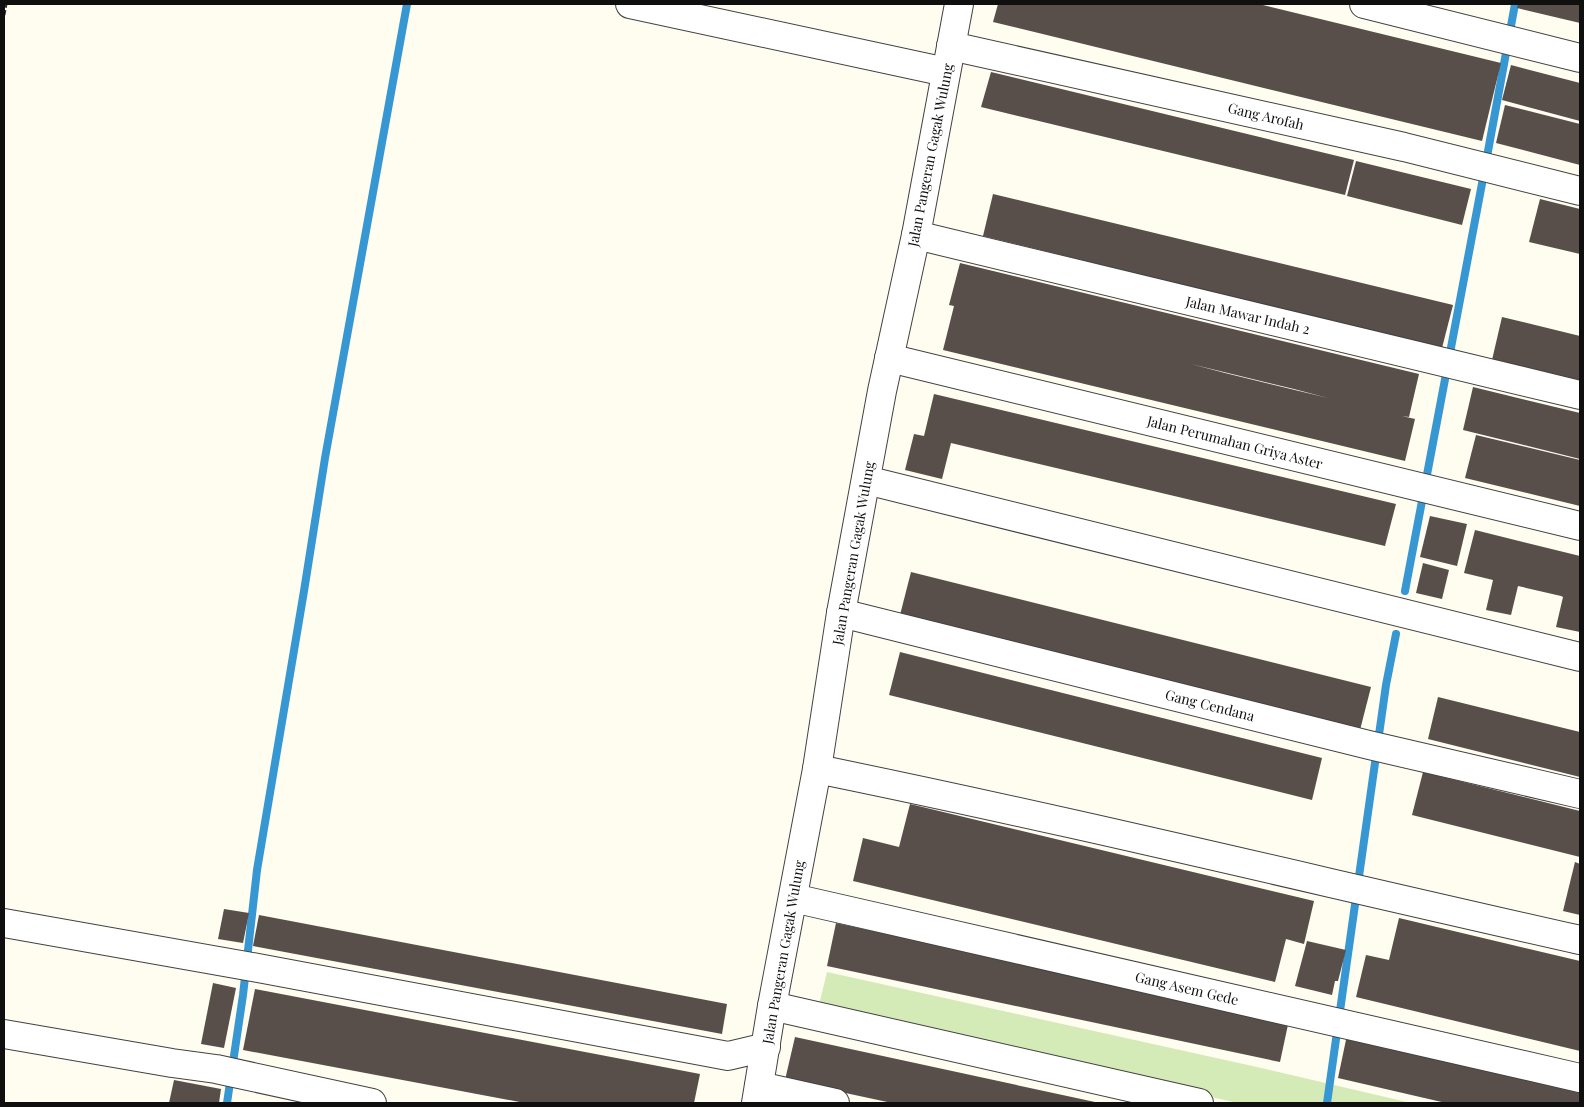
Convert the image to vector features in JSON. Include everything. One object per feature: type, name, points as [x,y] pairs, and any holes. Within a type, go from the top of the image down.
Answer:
[{"type":"street","name":"Gang Arofah","points":[[630,4],[948,59],[1394,145],[1580,191]]},
{"type":"street","name":"Jalan Pangeran Gagak Wulung","points":[[758,1095],[772,1006],[817,769],[841,613],[890,358],[916,235],[958,4]]},
{"type":"street","points":[[1364,4],[1509,32],[1580,42]]},
{"type":"street","points":[[1427,4],[1580,58]]},
{"type":"street","name":"Jalan Mawar Indah 2","points":[[916,235],[1580,395]]},
{"type":"street","name":"Jalan Perumahan Griya Aster","points":[[890,358],[1580,526]]},
{"type":"street","points":[[866,480],[1580,657]]},
{"type":"street","name":"Gang Cendana","points":[[841,613],[1381,748],[1580,794]]},
{"type":"street","points":[[817,769],[1029,813],[1580,940]]},
{"type":"street","name":"Gang Asem Gede","points":[[794,890],[1354,1018],[1580,1062]]},
{"type":"street","points":[[4,923],[258,968],[728,1056],[766,1047]]},
{"type":"street","points":[[772,1006],[1199,1103]]},
{"type":"street","name":"Gang Asem Gede","points":[[1354,1018],[1580,1078]]},
{"type":"street","points":[[4,1034],[172,1064],[249,1075],[372,1103]]},
{"type":"street","points":[[758,1095],[835,1103]]},
{"type":"path","points":[[4,15],[6,4]]},
{"type":"green space","points":[[827,972],[1411,1103],[1238,1103],[818,1009]]},
{"type":"building","points":[[998,4],[1259,4],[1501,63],[1482,141],[993,22]]},
{"type":"building","points":[[1518,4],[1580,4],[1580,23],[1517,8]]},
{"type":"building","points":[[1511,65],[1580,83],[1580,121],[1502,100]]},
{"type":"building","points":[[991,72],[1354,160],[1345,195],[981,107]]},
{"type":"building","points":[[1505,105],[1580,124],[1580,165],[1496,143]]},
{"type":"building","points":[[1356,161],[1471,189],[1462,225],[1347,196]]},
{"type":"building","points":[[993,194],[1453,305],[1442,348],[983,236]]},
{"type":"building","points":[[1540,199],[1580,209],[1580,254],[1529,242]]},
{"type":"building","points":[[960,263],[1419,374],[1409,417],[1402,416],[1415,419],[1405,461],[943,350],[954,306],[949,305]],"holes":[[[1191,364],[1294,389],[1328,398]]]},
{"type":"building","points":[[1502,317],[1580,336],[1580,381],[1492,360]]},
{"type":"building","points":[[1473,387],[1580,413],[1580,459],[1463,430]]},
{"type":"building","points":[[934,394],[1396,504],[1385,546],[951,443],[942,479],[905,470],[914,434],[924,436]]},
{"type":"building","points":[[1476,435],[1580,460],[1580,506],[1465,478]]},
{"type":"building","points":[[1430,516],[1467,524],[1457,566],[1420,557]]},
{"type":"building","points":[[1475,530],[1580,556],[1580,632],[1556,627],[1563,597],[1561,596],[1518,586],[1511,615],[1486,610],[1493,580],[1464,573]]},
{"type":"building","points":[[1423,563],[1449,570],[1442,599],[1416,593]]},
{"type":"building","points":[[911,572],[1371,687],[1360,730],[900,615]]},
{"type":"building","points":[[900,652],[1322,758],[1312,800],[889,695]]},
{"type":"building","points":[[1438,697],[1580,732],[1580,777],[1428,739]]},
{"type":"building","points":[[1423,772],[1580,811],[1580,857],[1412,815]]},
{"type":"building","points":[[910,804],[1314,901],[1304,944],[1286,939],[1275,982],[853,881],[863,838],[899,847]]},
{"type":"building","points":[[1575,862],[1580,864],[1580,915],[1563,911]]},
{"type":"building","points":[[224,909],[249,913],[243,943],[218,939]]},
{"type":"building","points":[[259,915],[727,1004],[722,1034],[253,946]]},
{"type":"building","points":[[1399,918],[1580,961],[1580,1051],[1356,997],[1366,955],[1389,960]]},
{"type":"building","points":[[836,923],[1289,1020],[1280,1062],[827,966]]},
{"type":"building","points":[[1307,941],[1346,950],[1338,981],[1335,981],[1332,995],[1295,986]]},
{"type":"building","points":[[213,983],[236,988],[224,1048],[201,1044]]},
{"type":"building","points":[[255,989],[700,1074],[694,1103],[525,1103],[243,1050]]},
{"type":"building","points":[[1347,1035],[1580,1089],[1580,1103],[1446,1103],[1338,1078]]},
{"type":"building","points":[[795,1037],[1095,1103],[892,1103],[785,1080]]},
{"type":"building","points":[[174,1080],[221,1089],[219,1103],[169,1103]]},
{"type":"waterway","points":[[227,1103],[243,995],[257,870],[325,458],[407,4]]},
{"type":"waterway","points":[[1486,162],[1515,4]]},
{"type":"waterway","points":[[1405,591],[1484,173]]},
{"type":"waterway","points":[[1327,1103],[1386,685],[1396,634]]}]
